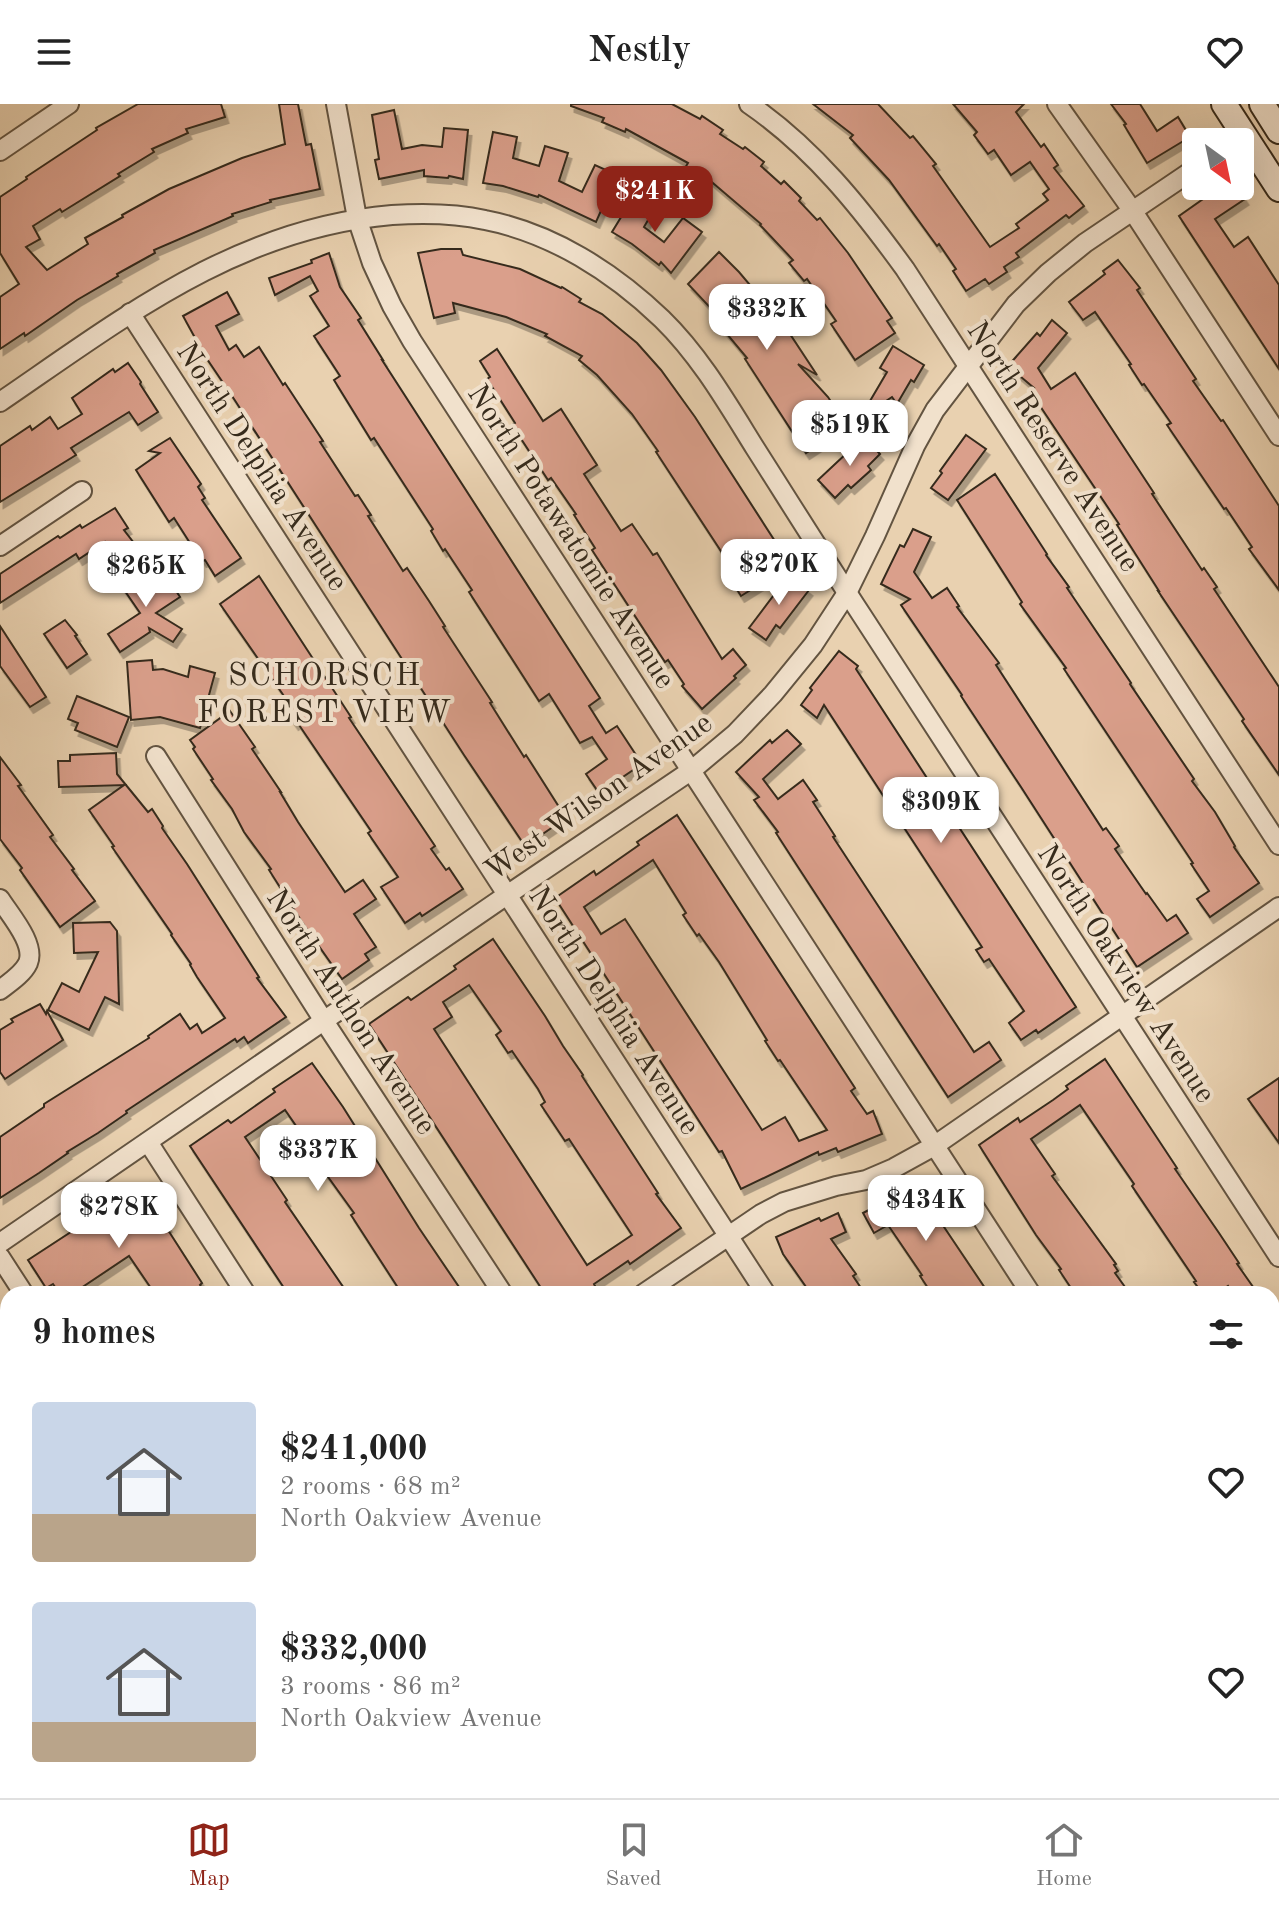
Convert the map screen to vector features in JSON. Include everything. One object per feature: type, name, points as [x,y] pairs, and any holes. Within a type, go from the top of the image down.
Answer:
[{"type":"main road","points":[[1224,104],[1235,128]]},
{"type":"main road","points":[[1254,157],[1279,189]]},
{"type":"street","points":[[0,151],[69,104]]},
{"type":"street","name":"North Potawatomie Avenue","points":[[336,104],[357,218],[372,263],[412,341],[1026,1286]]},
{"type":"street","name":"North Reserve Avenue","points":[[749,104],[829,172],[905,269],[1279,845]]},
{"type":"street","points":[[1057,104],[1132,210],[1279,436]]},
{"type":"street","points":[[1254,130],[1271,118]]},
{"type":"street","name":"West Wilson Avenue","points":[[0,1243],[692,770],[735,734],[813,645],[847,593],[915,446],[935,410],[1016,304],[1085,243],[1182,177]]},
{"type":"street","name":"North Oakview Avenue","points":[[0,402],[130,313],[197,273],[272,241],[357,218],[442,214],[484,219],[555,244],[593,265],[630,291],[664,321],[696,357],[1279,1257]]},
{"type":"street","name":"North Delphia Avenue","points":[[130,313],[761,1286]]},
{"type":"street","points":[[0,546],[82,491]]},
{"type":"street","name":"North Anthon Avenue","points":[[156,756],[324,1021],[498,1286]]},
{"type":"street","points":[[0,899],[30,949],[28,963],[0,990]]},
{"type":"street","points":[[655,1286],[761,1214],[784,1202],[866,1180],[934,1146],[1279,907]]},
{"type":"street","points":[[148,1142],[241,1286]]},
{"type":"street","points":[[0,1257],[19,1286]]},
{"type":"building","points":[[138,104],[221,104],[225,117],[186,129],[188,133],[152,149],[154,152],[118,174],[120,176],[33,226],[40,239],[26,247],[47,270],[88,244],[85,238],[169,189],[242,158],[285,144],[279,104],[298,104],[306,145],[311,144],[320,189],[270,200],[154,250],[155,253],[0,349],[0,297],[19,284],[0,253],[0,197],[96,128]]},
{"type":"building","points":[[571,104],[672,104],[700,119],[702,116],[723,130],[720,134],[743,149],[745,147],[764,162],[761,166],[781,184],[784,181],[817,220],[820,218],[892,318],[887,321],[895,333],[855,360],[831,324],[836,321],[807,279],[804,281],[789,263],[793,260],[761,224],[707,178],[705,181],[685,168],[688,163],[626,129],[625,132],[602,122],[604,118]]},
{"type":"building","points":[[813,104],[878,104],[910,138],[913,136],[936,164],[933,166],[990,247],[1019,228],[1016,224],[1048,200],[1043,194],[1049,189],[1030,162],[1011,175],[994,150],[988,154],[974,135],[977,132],[953,104],[1024,104],[1016,112],[1041,147],[1044,144],[1058,165],[1054,168],[1084,206],[1069,218],[1066,215],[1016,253],[1019,257],[1004,267],[1007,272],[989,284],[985,279],[966,291],[939,244],[937,246],[889,180],[850,138],[853,135]]},
{"type":"building","points":[[1111,104],[1140,104],[1157,131],[1178,117],[1185,128],[1182,128],[1182,142],[1147,163]]},
{"type":"building","points":[[394,110],[402,149],[422,145],[442,147],[444,128],[468,130],[463,179],[424,176],[424,170],[379,179],[372,115]]},
{"type":"building","points":[[493,132],[517,137],[513,158],[539,166],[545,146],[568,153],[559,181],[582,192],[595,165],[617,175],[596,222],[539,195],[483,183]]},
{"type":"building","points":[[637,191],[658,203],[644,227],[664,242],[683,218],[702,232],[671,273],[661,262],[659,265],[612,232]]},
{"type":"building","points":[[1202,200],[1244,200],[1215,219],[1234,247],[1248,237],[1279,285],[1279,369],[1179,216]]},
{"type":"building","points":[[461,249],[463,255],[520,269],[562,287],[637,343],[695,417],[780,549],[776,552],[786,568],[741,596],[724,569],[730,565],[658,451],[632,414],[579,360],[582,356],[545,336],[547,334],[506,317],[453,303],[455,313],[434,318],[418,253]]},
{"type":"building","points":[[719,252],[761,298],[746,310],[764,330],[780,319],[817,375],[798,364],[828,397],[841,417],[818,432],[823,442],[806,453],[747,358],[716,321],[720,318],[688,284]]},
{"type":"building","points":[[329,253],[340,287],[361,318],[358,320],[382,360],[600,698],[589,706],[606,733],[617,726],[642,764],[599,793],[586,774],[607,759],[592,737],[580,743],[549,694],[539,701],[469,592],[472,590],[445,549],[443,551],[431,531],[433,529],[334,380],[340,376],[314,336],[329,326],[310,296],[318,291],[310,276],[275,295],[269,278],[312,263],[311,260]]},
{"type":"building","points":[[1118,260],[1140,288],[1137,290],[1196,379],[1193,381],[1223,420],[1279,506],[1279,590],[1095,312],[1083,320],[1069,302]]},
{"type":"building","points":[[227,292],[239,314],[216,326],[229,350],[236,345],[244,357],[259,347],[283,385],[285,383],[355,496],[358,495],[371,515],[368,516],[403,571],[407,568],[429,601],[524,757],[526,755],[566,818],[525,846],[205,356],[183,316]]},
{"type":"building","points":[[1052,320],[1067,333],[1038,368],[1051,389],[1075,373],[1202,570],[1204,568],[1217,587],[1214,589],[1279,687],[1279,775],[1030,391],[1034,388],[1008,366]]},
{"type":"building","points":[[893,346],[924,365],[897,404],[892,397],[860,418],[887,372],[880,368]]},
{"type":"building","points":[[497,349],[543,421],[561,409],[597,465],[584,474],[621,531],[632,524],[653,555],[657,553],[722,659],[733,649],[746,665],[702,709],[682,686],[684,684],[668,660],[665,662],[592,550],[595,548],[576,514],[551,478],[548,480],[512,425],[515,423],[487,379],[490,377],[480,361]]},
{"type":"building","points":[[128,363],[158,412],[138,425],[129,412],[71,448],[76,455],[0,502],[0,446],[50,417],[58,429],[82,414],[72,398],[113,369],[115,372]]},
{"type":"building","points":[[966,435],[986,449],[948,500],[931,488]]},
{"type":"building","points":[[864,437],[880,454],[868,466],[871,470],[835,498],[818,480]]},
{"type":"building","points":[[170,438],[201,484],[198,487],[205,498],[202,500],[241,558],[215,576],[199,555],[192,560],[184,548],[190,543],[174,518],[169,522],[136,470],[160,453],[149,451]]},
{"type":"building","points":[[995,474],[1259,883],[1210,917],[1197,899],[1209,891],[1193,863],[1066,668],[1020,604],[1022,602],[957,500]]},
{"type":"building","points":[[115,508],[128,528],[124,530],[137,547],[116,560],[105,542],[79,559],[76,554],[0,603],[0,574],[58,536],[60,538],[80,525],[82,528]]},
{"type":"building","points":[[913,529],[931,537],[914,572],[932,598],[947,588],[957,607],[999,663],[996,665],[1103,830],[1106,828],[1119,846],[1115,849],[1146,894],[1167,921],[1176,915],[1188,933],[1137,967],[901,605],[910,599],[881,584],[900,545],[904,547]]},
{"type":"building","points":[[132,567],[143,582],[158,571],[168,586],[171,583],[180,597],[156,613],[182,629],[173,642],[149,628],[150,632],[120,652],[108,634],[140,613],[116,578]]},
{"type":"building","points":[[789,575],[809,590],[780,628],[776,625],[766,640],[749,628]]},
{"type":"building","points":[[259,576],[435,846],[431,849],[463,889],[422,916],[420,913],[405,923],[381,887],[398,877],[368,833],[371,831],[297,722],[295,724],[280,703],[286,699],[220,604]]},
{"type":"building","points":[[65,620],[87,654],[67,668],[44,634]]},
{"type":"building","points":[[0,626],[46,697],[30,707],[0,666]]},
{"type":"building","points":[[839,651],[858,666],[856,669],[1076,1007],[1038,1033],[1036,1030],[1021,1040],[1009,1023],[1024,1011],[989,959],[984,962],[976,950],[982,947],[824,705],[817,718],[801,705],[812,690],[810,688]]},
{"type":"building","points":[[152,660],[153,670],[163,669],[188,677],[190,666],[215,673],[200,728],[160,717],[131,720],[127,662]]},
{"type":"building","points":[[77,696],[129,717],[117,747],[75,730],[78,723],[68,719]]},
{"type":"building","points":[[230,711],[345,892],[363,880],[376,899],[354,914],[376,947],[365,954],[369,960],[342,979],[302,922],[193,749],[195,747],[190,740]]},
{"type":"building","points":[[787,730],[801,744],[763,779],[778,799],[803,780],[817,800],[813,802],[833,837],[974,1052],[989,1042],[1001,1060],[948,1097],[778,832],[754,800],[759,797],[736,772],[770,740],[772,743]]},
{"type":"building","points":[[116,753],[117,774],[148,812],[152,809],[257,978],[286,1017],[248,1043],[244,1037],[237,1042],[235,1039],[0,1198],[0,1137],[44,1107],[44,1104],[149,1038],[180,1014],[190,1029],[197,1024],[202,1033],[225,1018],[89,810],[124,785],[59,787],[58,761],[70,761],[70,755]]},
{"type":"building","points":[[0,757],[95,901],[60,927],[0,839]]},
{"type":"building","points":[[677,815],[855,1088],[851,1091],[867,1114],[873,1111],[882,1134],[838,1152],[836,1148],[819,1155],[818,1152],[741,1189],[722,1151],[719,1152],[555,898],[594,871],[596,875],[639,845],[637,842]],"holes":[[[653,860],[686,913],[683,915],[719,962],[765,1041],[827,1130],[799,1141],[785,1117],[762,1130],[625,919],[601,934],[584,907]]]},
{"type":"building","points":[[110,922],[117,931],[119,1004],[105,997],[89,1030],[48,1010],[62,983],[79,992],[98,952],[74,953],[73,923]]},
{"type":"building","points":[[493,939],[583,1075],[656,1194],[681,1228],[595,1286],[540,1286],[369,1024],[456,969],[454,966]],"holes":[[[469,985],[501,1031],[496,1035],[508,1053],[512,1051],[538,1089],[545,1102],[541,1105],[565,1141],[569,1139],[632,1235],[587,1265],[434,1029],[452,1017],[443,1002]]]},
{"type":"building","points":[[40,1004],[63,1040],[5,1079],[0,1072],[0,1030],[13,1022],[11,1019]]},
{"type":"building","points":[[1105,1059],[1252,1286],[1197,1286],[1132,1186],[1134,1184],[1080,1105],[1031,1139],[1055,1174],[1052,1176],[1116,1264],[1118,1271],[1115,1273],[1124,1286],[1070,1286],[979,1145],[1018,1118],[1020,1122],[1053,1100],[1068,1089],[1066,1086]]},
{"type":"building","points":[[312,1063],[458,1286],[397,1286],[351,1215],[354,1213],[300,1138],[303,1136],[285,1110],[245,1137],[343,1286],[283,1286],[190,1146],[228,1120],[231,1123],[275,1092],[273,1089]]},
{"type":"building","points":[[1279,1078],[1279,1143],[1248,1099]]},
{"type":"building","points":[[918,1184],[984,1286],[927,1286],[888,1225],[874,1233],[863,1213]]},
{"type":"building","points":[[143,1185],[202,1283],[201,1286],[150,1286],[129,1256],[84,1286],[45,1286],[28,1260]]},
{"type":"building","points":[[838,1213],[846,1232],[831,1239],[856,1274],[853,1276],[860,1286],[805,1286],[783,1254],[776,1237],[819,1218],[821,1221]]},
{"type":"district","name":"SCHORSCH FOREST VIEW","points":[[325,692]]}]
